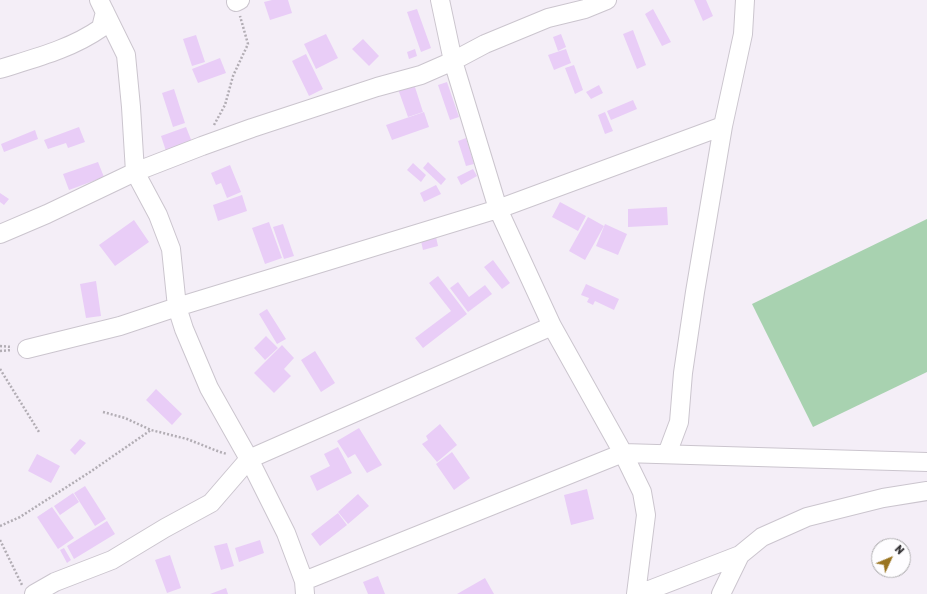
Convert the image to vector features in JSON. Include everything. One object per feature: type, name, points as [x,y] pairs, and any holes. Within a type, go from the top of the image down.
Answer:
[{"type":"street","points":[[440,0],[453,61],[498,209],[552,326],[623,453],[642,492],[646,514],[636,594]]},
{"type":"street","points":[[0,234],[48,214],[135,172],[202,146],[377,87],[421,75],[453,61],[485,44],[513,34],[548,18],[585,9],[607,0]]},
{"type":"street","points":[[667,454],[679,422],[688,336],[723,126],[743,34],[745,0]]},
{"type":"street","points":[[0,69],[72,45],[87,38],[101,28],[102,6]]},
{"type":"street","points":[[102,6],[126,55],[135,172],[158,215],[171,250],[177,307],[184,329],[209,388],[249,459],[286,533],[305,587],[623,453],[927,462]]},
{"type":"street","points":[[27,349],[120,326],[177,307],[498,209],[723,126]]},
{"type":"street","points":[[29,591],[112,560],[165,528],[211,503],[249,459],[552,326]]},
{"type":"street","points":[[639,594],[740,555],[762,537],[807,517],[882,498],[927,492]]},
{"type":"street","points":[[721,594],[740,555]]},
{"type":"path","points":[[202,146],[225,105],[233,76],[248,44],[238,1]]},
{"type":"path","points":[[0,369],[39,432]]},
{"type":"path","points":[[103,412],[126,418],[151,430],[186,439],[220,452],[249,459]]},
{"type":"path","points":[[0,526],[20,517],[90,472],[151,430]]},
{"type":"path","points":[[0,540],[29,591]]},
{"type":"green space","points":[[927,219],[927,372],[813,427],[752,304]]},
{"type":"building","points":[[272,0],[288,0],[292,13],[270,20],[264,2]]},
{"type":"building","points":[[694,0],[706,0],[713,16],[703,21]]},
{"type":"building","points":[[417,9],[431,48],[421,52],[407,12]]},
{"type":"building","points":[[653,9],[671,42],[662,46],[645,14]]},
{"type":"building","points":[[633,30],[646,65],[637,69],[623,34]]},
{"type":"building","points":[[326,34],[338,58],[316,69],[304,44]]},
{"type":"building","points":[[561,34],[566,47],[558,51],[553,37]]},
{"type":"building","points":[[196,35],[205,62],[192,66],[183,39]]},
{"type":"building","points":[[363,39],[379,56],[369,66],[352,49]]},
{"type":"building","points":[[415,49],[417,56],[409,59],[407,52]]},
{"type":"building","points":[[566,49],[571,63],[554,70],[548,55]]},
{"type":"building","points":[[306,54],[323,89],[309,96],[292,61]]},
{"type":"building","points":[[220,58],[226,73],[198,83],[192,69]]},
{"type":"building","points":[[574,65],[583,90],[575,94],[565,68]]},
{"type":"building","points":[[447,82],[459,117],[450,120],[438,85]]},
{"type":"building","points":[[414,84],[423,112],[408,117],[398,89]]},
{"type":"building","points":[[599,85],[603,93],[591,99],[586,92]]},
{"type":"building","points":[[174,89],[185,123],[173,127],[162,93]]},
{"type":"building","points":[[633,100],[637,109],[611,120],[607,111]]},
{"type":"building","points":[[424,112],[429,127],[392,140],[386,125]]},
{"type":"building","points":[[605,112],[613,131],[605,134],[598,115]]},
{"type":"building","points":[[79,127],[85,142],[68,148],[66,143],[48,149],[44,140]]},
{"type":"building","points":[[186,127],[192,142],[166,151],[161,136]]},
{"type":"building","points":[[35,130],[38,139],[4,152],[1,144]]},
{"type":"building","points":[[466,138],[474,164],[466,166],[458,141]]},
{"type":"building","points":[[98,162],[104,177],[69,190],[63,174]]},
{"type":"building","points":[[428,162],[446,179],[441,185],[423,168]]},
{"type":"building","points":[[413,163],[426,175],[421,182],[407,170]]},
{"type":"building","points":[[230,165],[241,192],[227,198],[221,183],[216,185],[211,173]]},
{"type":"building","points":[[473,169],[477,176],[461,185],[457,177]]},
{"type":"building","points":[[436,185],[441,194],[424,202],[420,193]]},
{"type":"building","points":[[0,193],[9,199],[4,205],[0,202]]},
{"type":"building","points":[[242,195],[247,211],[218,221],[213,205]]},
{"type":"building","points":[[560,202],[586,216],[578,231],[552,217]]},
{"type":"building","points":[[667,207],[668,225],[628,227],[628,209]]},
{"type":"building","points":[[588,217],[604,226],[585,260],[569,251]]},
{"type":"building","points":[[134,220],[149,242],[115,266],[99,245]]},
{"type":"building","points":[[269,222],[282,258],[265,264],[252,228]]},
{"type":"building","points":[[283,224],[294,256],[284,259],[273,227]]},
{"type":"building","points":[[605,224],[627,234],[618,255],[596,246]]},
{"type":"building","points":[[436,237],[438,246],[423,250],[421,241]]},
{"type":"building","points":[[493,260],[510,283],[502,289],[484,267]]},
{"type":"building","points":[[438,276],[467,314],[423,348],[415,338],[451,311],[429,283]]},
{"type":"building","points":[[96,281],[101,316],[86,318],[80,284]]},
{"type":"building","points":[[458,282],[469,297],[485,285],[492,294],[468,312],[450,288]]},
{"type":"building","points":[[586,284],[619,299],[614,310],[595,301],[593,305],[587,302],[589,298],[581,295]]},
{"type":"building","points":[[267,309],[286,339],[277,344],[259,314]]},
{"type":"building","points":[[266,336],[278,348],[265,360],[254,348]]},
{"type":"building","points":[[282,345],[294,358],[284,369],[291,376],[274,393],[254,373]]},
{"type":"building","points":[[315,351],[335,383],[321,392],[301,360]]},
{"type":"building","points":[[156,389],[182,414],[172,425],[146,400]]},
{"type":"building","points":[[440,424],[457,445],[437,462],[422,444],[428,440],[426,436]]},
{"type":"building","points":[[359,428],[382,465],[367,473],[355,454],[348,458],[337,441]]},
{"type":"building","points":[[80,439],[86,443],[75,455],[70,450]]},
{"type":"building","points":[[338,447],[352,473],[317,491],[310,476],[330,466],[324,454]]},
{"type":"building","points":[[452,452],[470,478],[454,490],[436,464]]},
{"type":"building","points":[[37,454],[60,466],[51,483],[28,471]]},
{"type":"building","points":[[85,486],[106,519],[95,526],[74,493]]},
{"type":"building","points":[[587,489],[594,519],[571,525],[564,495]]},
{"type":"building","points":[[73,493],[79,502],[60,515],[54,506]]},
{"type":"building","points":[[358,494],[369,506],[348,524],[338,512]]},
{"type":"building","points":[[52,507],[74,538],[58,549],[37,517]]},
{"type":"building","points":[[338,513],[347,525],[320,546],[311,534]]},
{"type":"building","points":[[107,521],[115,534],[74,559],[67,546]]},
{"type":"building","points":[[260,540],[264,553],[239,562],[235,548]]},
{"type":"building","points":[[227,543],[234,566],[221,570],[214,546]]},
{"type":"building","points":[[64,548],[71,560],[67,563],[60,550]]},
{"type":"building","points":[[170,555],[181,588],[167,593],[155,560]]},
{"type":"building","points":[[378,576],[385,594],[368,594],[363,582]]},
{"type":"building","points":[[485,578],[494,594],[457,594]]},
{"type":"building","points":[[226,588],[228,594],[210,594]]}]
